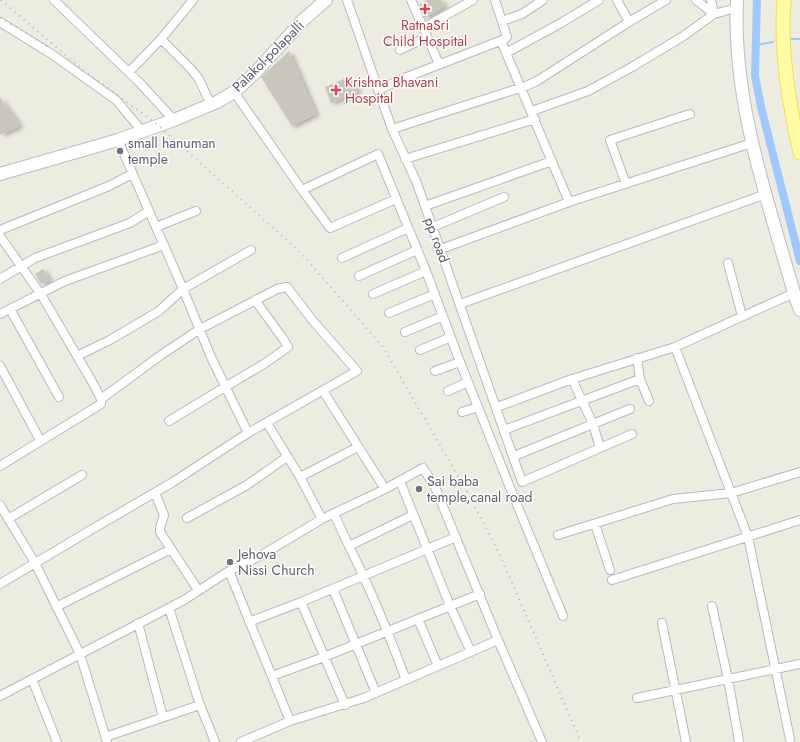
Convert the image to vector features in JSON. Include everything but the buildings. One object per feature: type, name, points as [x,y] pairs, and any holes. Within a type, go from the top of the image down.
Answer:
[{"type":"main road","points":[[784,0],[782,25],[786,77],[800,153]]},
{"type":"street","points":[[54,0],[129,72],[174,120]]},
{"type":"street","points":[[129,72],[161,39],[193,0]]},
{"type":"street","name":"Palakol-polapalli","points":[[0,174],[118,140],[211,105],[234,92],[255,73],[303,20],[325,0]]},
{"type":"street","name":"pp road","points":[[347,0],[392,129],[425,206],[441,249],[522,482],[600,448]]},
{"type":"street","points":[[410,0],[439,64]]},
{"type":"street","points":[[423,28],[473,0]]},
{"type":"street","points":[[378,90],[439,64],[501,41],[507,37],[495,0]]},
{"type":"street","points":[[502,21],[522,14],[543,0]]},
{"type":"street","points":[[506,53],[561,23],[598,0]]},
{"type":"street","points":[[617,0],[629,22]]},
{"type":"street","points":[[392,129],[537,81],[666,0]]},
{"type":"street","points":[[696,0],[714,14]]},
{"type":"street","points":[[711,0],[714,14]]},
{"type":"street","points":[[405,159],[533,115],[588,91],[682,37],[714,14],[736,4],[740,86],[752,143],[800,310]]},
{"type":"street","points":[[0,22],[50,53],[116,100],[142,131]]},
{"type":"street","points":[[400,50],[427,37]]},
{"type":"street","points":[[161,39],[199,79],[211,105]]},
{"type":"street","points":[[501,41],[522,87],[569,202]]},
{"type":"street","points":[[234,92],[330,228],[396,200]]},
{"type":"street","points":[[626,184],[610,140],[690,114]]},
{"type":"street","points":[[118,140],[211,357],[248,433]]},
{"type":"street","points":[[441,249],[569,202],[752,143]]},
{"type":"street","points":[[302,190],[378,154],[426,271],[478,407],[563,616]]},
{"type":"street","points":[[425,206],[552,160]]},
{"type":"street","points":[[0,230],[108,186],[132,174]]},
{"type":"street","points":[[460,304],[766,194]]},
{"type":"street","points":[[432,227],[504,197]]},
{"type":"street","points":[[0,279],[35,258],[130,223],[149,211]]},
{"type":"street","points":[[156,227],[196,211]]},
{"type":"street","points":[[342,258],[408,228]]},
{"type":"street","points":[[0,236],[40,293],[101,399],[101,404],[40,440],[0,466]]},
{"type":"street","points":[[0,314],[65,281],[164,245]]},
{"type":"street","points":[[77,356],[110,340],[159,311],[183,289],[251,250]]},
{"type":"street","points":[[359,276],[417,250]]},
{"type":"street","points":[[728,263],[742,316]]},
{"type":"street","points":[[373,294],[426,271]]},
{"type":"street","points":[[0,573],[2,582],[155,493],[248,433],[356,371],[313,321],[287,287],[277,289],[200,329],[161,355],[101,399]]},
{"type":"street","points":[[497,407],[572,379],[675,347],[794,293]]},
{"type":"street","points":[[389,313],[435,294]]},
{"type":"street","points":[[169,421],[264,364],[288,347],[255,300]]},
{"type":"street","points":[[10,309],[60,397]]},
{"type":"street","points":[[405,332],[443,316]]},
{"type":"street","points":[[420,350],[450,337]]},
{"type":"street","points":[[675,347],[748,537],[774,669],[790,739]]},
{"type":"street","points":[[637,358],[640,379],[649,401]]},
{"type":"street","points":[[435,370],[460,362]]},
{"type":"street","points":[[0,366],[40,440]]},
{"type":"street","points":[[572,379],[593,424],[600,448],[632,434]]},
{"type":"street","points":[[504,430],[640,379]]},
{"type":"street","points":[[448,391],[468,382]]},
{"type":"street","points":[[323,391],[385,489]]},
{"type":"street","points":[[462,412],[478,407]]},
{"type":"street","points":[[514,456],[630,409]]},
{"type":"street","points":[[267,423],[300,477],[322,519]]},
{"type":"street","points":[[300,477],[358,447]]},
{"type":"street","points":[[187,518],[247,484],[287,457]]},
{"type":"street","points":[[0,696],[184,600],[229,571],[260,556],[322,519],[385,489],[423,468],[435,487],[542,742]]},
{"type":"street","points":[[558,535],[673,499],[731,493],[800,472]]},
{"type":"street","points":[[8,519],[82,475]]},
{"type":"street","points":[[400,481],[450,606],[471,652]]},
{"type":"street","points":[[155,493],[164,515],[160,532],[198,590]]},
{"type":"street","points":[[0,505],[35,563],[80,654],[106,739],[163,717],[200,705]]},
{"type":"street","points":[[334,514],[364,576],[388,632],[406,680]]},
{"type":"street","points":[[349,546],[413,515]]},
{"type":"street","points":[[612,580],[800,520]]},
{"type":"street","points":[[595,524],[610,570]]},
{"type":"street","points":[[249,622],[333,589],[456,537]]},
{"type":"street","points":[[56,606],[171,548]]},
{"type":"street","points":[[229,571],[290,720]]},
{"type":"street","points":[[333,589],[376,693]]},
{"type":"street","points":[[272,676],[388,632],[480,594]]},
{"type":"street","points":[[301,602],[345,705]]},
{"type":"street","points":[[712,606],[728,679],[739,741]]},
{"type":"street","points":[[169,608],[200,705],[215,742]]},
{"type":"street","points":[[418,619],[438,666]]},
{"type":"street","points":[[138,623],[163,717]]},
{"type":"street","points":[[662,623],[686,742]]},
{"type":"street","points":[[241,742],[290,720],[345,705],[376,693],[498,640]]},
{"type":"street","points":[[637,698],[800,664]]},
{"type":"street","points":[[32,679],[57,742]]},
{"type":"waterway","points":[[757,0],[755,76],[761,107],[800,261]]},
{"type":"waterway","points":[[791,39],[800,39]]},
{"type":"waterway","points":[[756,45],[773,42]]},
{"type":"railway","points":[[1,0],[83,70],[158,125],[301,253],[383,347],[466,490],[500,555],[581,742]]},
{"type":"railway","points":[[0,18],[51,49]]},
{"type":"place","name":"RatnaSri Child Hospital","points":[[425,9]]},
{"type":"place","name":"Krishna Bhavani Hospital","points":[[336,90]]},
{"type":"place","name":"small hanuman temple","points":[[120,151]]},
{"type":"place","name":"Sai baba temple,canal road","points":[[419,489]]},
{"type":"place","name":"Jehova Nissi Church","points":[[230,562]]}]
